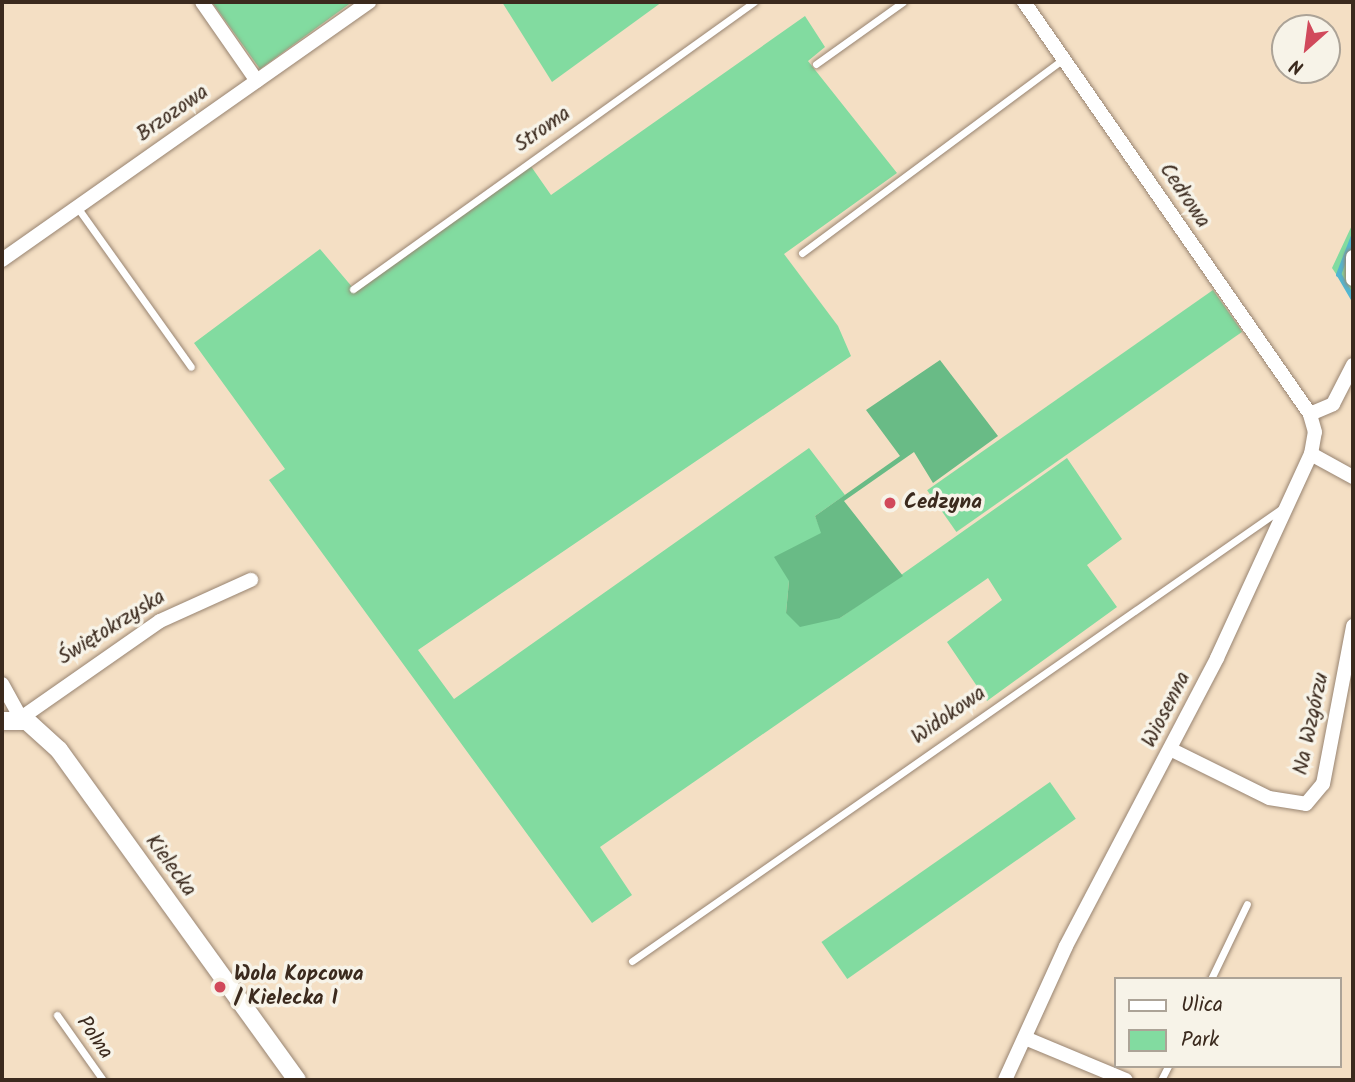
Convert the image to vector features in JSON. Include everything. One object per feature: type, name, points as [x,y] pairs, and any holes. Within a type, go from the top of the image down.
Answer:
[{"type":"street","points":[[202,2],[257,81]]},
{"type":"street","name":"Brzozowa","points":[[2,260],[369,2]]},
{"type":"street","name":"Cedrowa","points":[[1024,2],[1310,414]]},
{"type":"street","points":[[1353,257],[1353,279]]},
{"type":"street","points":[[1310,414],[1333,404],[1353,365]]},
{"type":"street","name":"Wiosenna","points":[[1005,1080],[1170,749],[1311,454],[1310,414]]},
{"type":"street","points":[[1311,454],[1353,477]]},
{"type":"street","name":"Świętokrzyska","points":[[2,721],[21,718],[160,621],[251,580]]},
{"type":"street","name":"Na Wzgórzu","points":[[1170,749],[1269,798],[1306,804],[1323,784],[1353,626]]},
{"type":"street","name":"Kielecka","points":[[2,684],[21,718],[60,750],[297,1080]]},
{"type":"street","points":[[1025,1038],[1126,1080]]},
{"type":"lane","name":"Stroma","points":[[353,289],[754,2]]},
{"type":"lane","points":[[816,64],[903,2]]},
{"type":"lane","points":[[802,253],[1063,58]]},
{"type":"lane","points":[[77,207],[191,367]]},
{"type":"lane","name":"Widokowa","points":[[632,961],[1288,504]]},
{"type":"lane","points":[[1212,977],[1247,904]]},
{"type":"lane","name":"Polna","points":[[57,1015],[103,1080]]},
{"type":"green space","points":[[212,2],[352,2],[260,69]]},
{"type":"green space","points":[[502,2],[662,2],[552,82]]},
{"type":"green space","points":[[805,16],[825,47],[808,61],[897,173],[784,254],[838,326],[851,356],[418,650],[454,699],[809,448],[845,495],[815,516],[822,533],[789,581],[786,613],[840,618],[1067,458],[1122,539],[1087,565],[1117,607],[987,701],[947,642],[1002,600],[988,578],[600,847],[632,895],[592,923],[269,480],[285,469],[194,343],[320,249],[353,288],[528,162],[551,195]]},
{"type":"green space","points":[[1353,223],[1353,299],[1332,268]]},
{"type":"green space","points":[[1213,290],[1242,332],[956,532],[927,490]]},
{"type":"green space","points":[[940,360],[998,436],[933,483],[914,452],[844,501],[903,576],[840,618],[800,627],[786,613],[789,581],[774,557],[821,533],[815,516],[900,456],[866,410]]},
{"type":"green space","points":[[1050,782],[1076,819],[847,979],[821,942]]},
{"type":"waterway","points":[[1353,237],[1339,274],[1353,298]]},
{"type":"place","name":"Cedzyna","points":[[890,503]]},
{"type":"place","name":"Wola Kopcowa / Kielecka I","points":[[220,987]]}]
